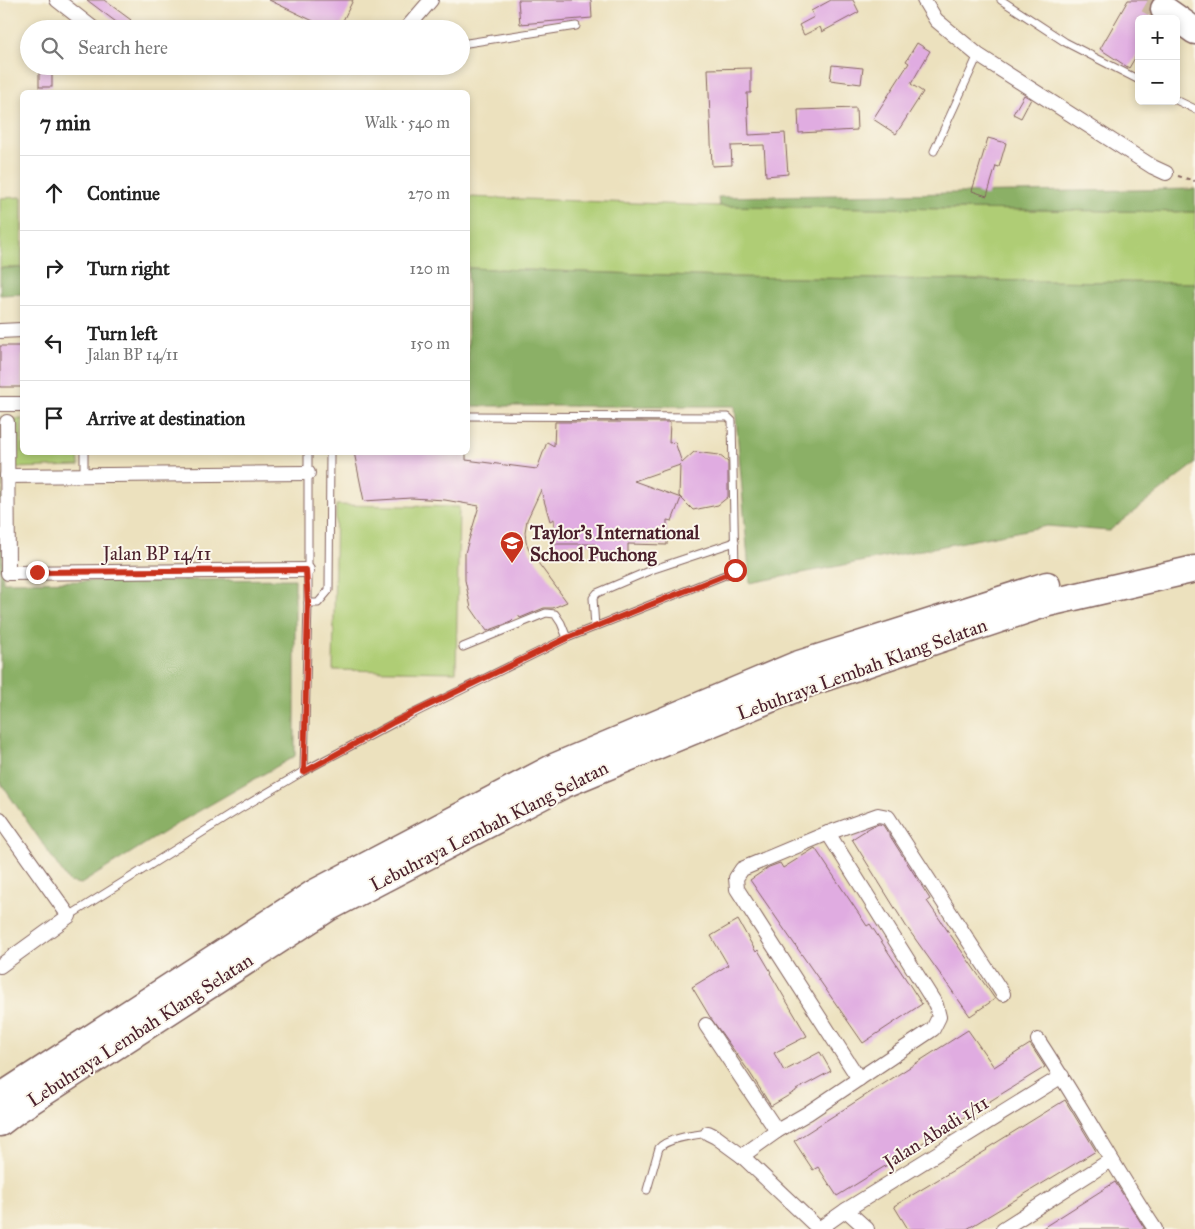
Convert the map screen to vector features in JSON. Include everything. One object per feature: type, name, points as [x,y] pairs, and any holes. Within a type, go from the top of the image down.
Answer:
[{"type":"highway","points":[[1164,9],[1195,31]]},
{"type":"highway","name":"Lebuhraya Lembah Klang Selatan","points":[[0,1097],[316,892],[556,766],[796,665],[1043,586],[1195,550]]},
{"type":"highway","name":"Lebuhraya Lembah Klang Selatan","points":[[0,1123],[17,1110],[328,908],[565,784],[809,683],[1048,603],[1195,569]]},
{"type":"street","points":[[57,0],[83,20]]},
{"type":"street","points":[[414,20],[431,0]]},
{"type":"street","points":[[924,0],[936,20],[978,55],[1153,167],[1166,173]]},
{"type":"street","points":[[0,331],[20,330]]},
{"type":"street","points":[[0,404],[20,404]]},
{"type":"street","points":[[7,422],[7,476],[308,473]]},
{"type":"street","name":"Jalan BP 14/11","points":[[7,476],[8,573],[306,570]]},
{"type":"street","points":[[859,1079],[737,889],[738,873],[742,869],[828,833],[878,815],[888,817],[1003,994]]},
{"type":"street","points":[[0,966],[68,916],[1,825]]},
{"type":"street","points":[[742,1156],[933,1029],[939,1017],[936,1005],[828,833]]},
{"type":"street","points":[[706,1025],[777,1131]]},
{"type":"street","points":[[1038,1040],[1155,1229]]},
{"type":"street","name":"Jalan Abadi 1/11","points":[[819,1229],[831,1219],[1062,1076]]},
{"type":"street","points":[[708,1133],[742,1156],[819,1229]]},
{"type":"street","points":[[1003,1229],[1111,1160]]},
{"type":"street","points":[[846,1210],[867,1229]]},
{"type":"lane","points":[[1001,0],[1066,42],[1135,78]]},
{"type":"lane","points":[[470,43],[576,26]]},
{"type":"lane","points":[[934,151],[978,55]]},
{"type":"lane","points":[[1180,102],[1195,110]]},
{"type":"lane","points":[[68,916],[238,810],[394,722],[567,638],[735,570],[732,421],[728,417],[470,416]]},
{"type":"lane","points":[[84,455],[84,475]]},
{"type":"lane","points":[[304,772],[308,603],[306,570],[308,455]]},
{"type":"lane","points":[[308,603],[318,603],[328,590],[330,455]]},
{"type":"lane","points":[[595,627],[593,598],[597,593],[651,570],[735,542]]},
{"type":"lane","points":[[463,647],[546,613],[555,614],[567,638]]},
{"type":"lane","points":[[647,1190],[659,1148],[662,1144],[692,1135],[708,1133]]},
{"type":"path","points":[[1166,173],[1195,181]]},
{"type":"green space","points":[[1195,189],[1195,212],[719,206],[718,197]]},
{"type":"green space","points":[[20,197],[20,268],[0,268],[0,198]]},
{"type":"green space","points":[[470,197],[719,206],[1195,212],[1195,283],[724,277],[470,268]]},
{"type":"green space","points":[[0,268],[20,268],[20,294],[0,295]]},
{"type":"green space","points":[[470,268],[724,277],[1195,283],[1195,464],[1109,531],[1047,526],[750,583],[735,406],[470,406]]},
{"type":"green space","points":[[1,416],[3,582],[295,579],[295,756],[180,822],[81,884],[69,882],[0,782]]},
{"type":"green space","points":[[12,419],[20,419],[20,455],[78,455],[79,466],[13,468]]},
{"type":"green space","points":[[336,505],[459,507],[456,672],[333,670]]},
{"type":"building","points":[[87,0],[104,0],[131,20],[113,20]]},
{"type":"building","points":[[269,0],[353,0],[343,20],[311,20]]},
{"type":"building","points":[[518,0],[591,0],[592,18],[520,24]]},
{"type":"building","points":[[831,0],[853,0],[859,12],[822,32],[820,27],[804,35],[799,25],[814,17],[811,11]]},
{"type":"building","points":[[1128,0],[1152,0],[1149,8],[1150,15],[1135,15],[1135,58],[1129,68],[1100,49]]},
{"type":"building","points":[[917,43],[930,51],[911,84],[923,92],[896,134],[873,119],[909,63],[906,61]]},
{"type":"building","points":[[832,65],[863,68],[861,84],[830,80]]},
{"type":"building","points":[[751,68],[751,93],[747,93],[749,135],[785,133],[788,174],[766,176],[764,145],[731,146],[732,165],[712,166],[708,69]]},
{"type":"building","points":[[39,75],[52,75],[52,87],[39,87]]},
{"type":"building","points":[[1024,95],[1031,99],[1021,118],[1013,114]]},
{"type":"building","points":[[856,108],[857,130],[799,133],[798,110]]},
{"type":"building","points":[[988,138],[1006,143],[999,167],[996,166],[987,196],[972,191]]},
{"type":"building","points":[[0,346],[20,346],[20,387],[0,387]]},
{"type":"building","points":[[555,422],[670,422],[669,443],[675,442],[682,463],[694,452],[719,455],[728,462],[728,497],[718,505],[693,510],[681,498],[672,521],[667,520],[667,545],[628,544],[628,557],[595,557],[595,544],[555,544],[554,519],[550,521],[541,490],[527,520],[526,542],[530,552],[567,602],[553,608],[544,608],[520,618],[518,615],[511,622],[487,631],[471,608],[465,580],[465,553],[479,506],[445,500],[411,498],[364,501],[355,455],[466,455],[466,460],[537,469],[547,442],[554,446]],"holes":[[[680,465],[679,496],[681,498],[634,481]]]},
{"type":"building","points":[[879,824],[883,825],[930,899],[927,901],[995,999],[970,1016],[906,926],[852,839]]},
{"type":"building","points":[[815,848],[867,926],[870,924],[922,1004],[863,1043],[750,880],[769,867],[780,863],[783,868]]},
{"type":"building","points":[[738,920],[756,952],[758,950],[807,1036],[774,1053],[784,1071],[820,1052],[831,1071],[771,1106],[710,1017],[692,987],[728,965],[711,936]]},
{"type":"building","points":[[968,1030],[994,1067],[1030,1044],[1045,1067],[837,1196],[818,1167],[813,1170],[794,1141]]},
{"type":"building","points":[[1065,1100],[1096,1151],[967,1229],[908,1229],[894,1206]]},
{"type":"building","points":[[1115,1182],[1145,1229],[1041,1229]]},
{"type":"tunnel","points":[[1148,0],[1164,9]]},
{"type":"place","name":"Taylor's International School Puchong","points":[[512,564]]},
{"type":"route","points":[[37,572],[306,570],[308,603],[304,772],[394,722],[567,638],[735,570]]}]
